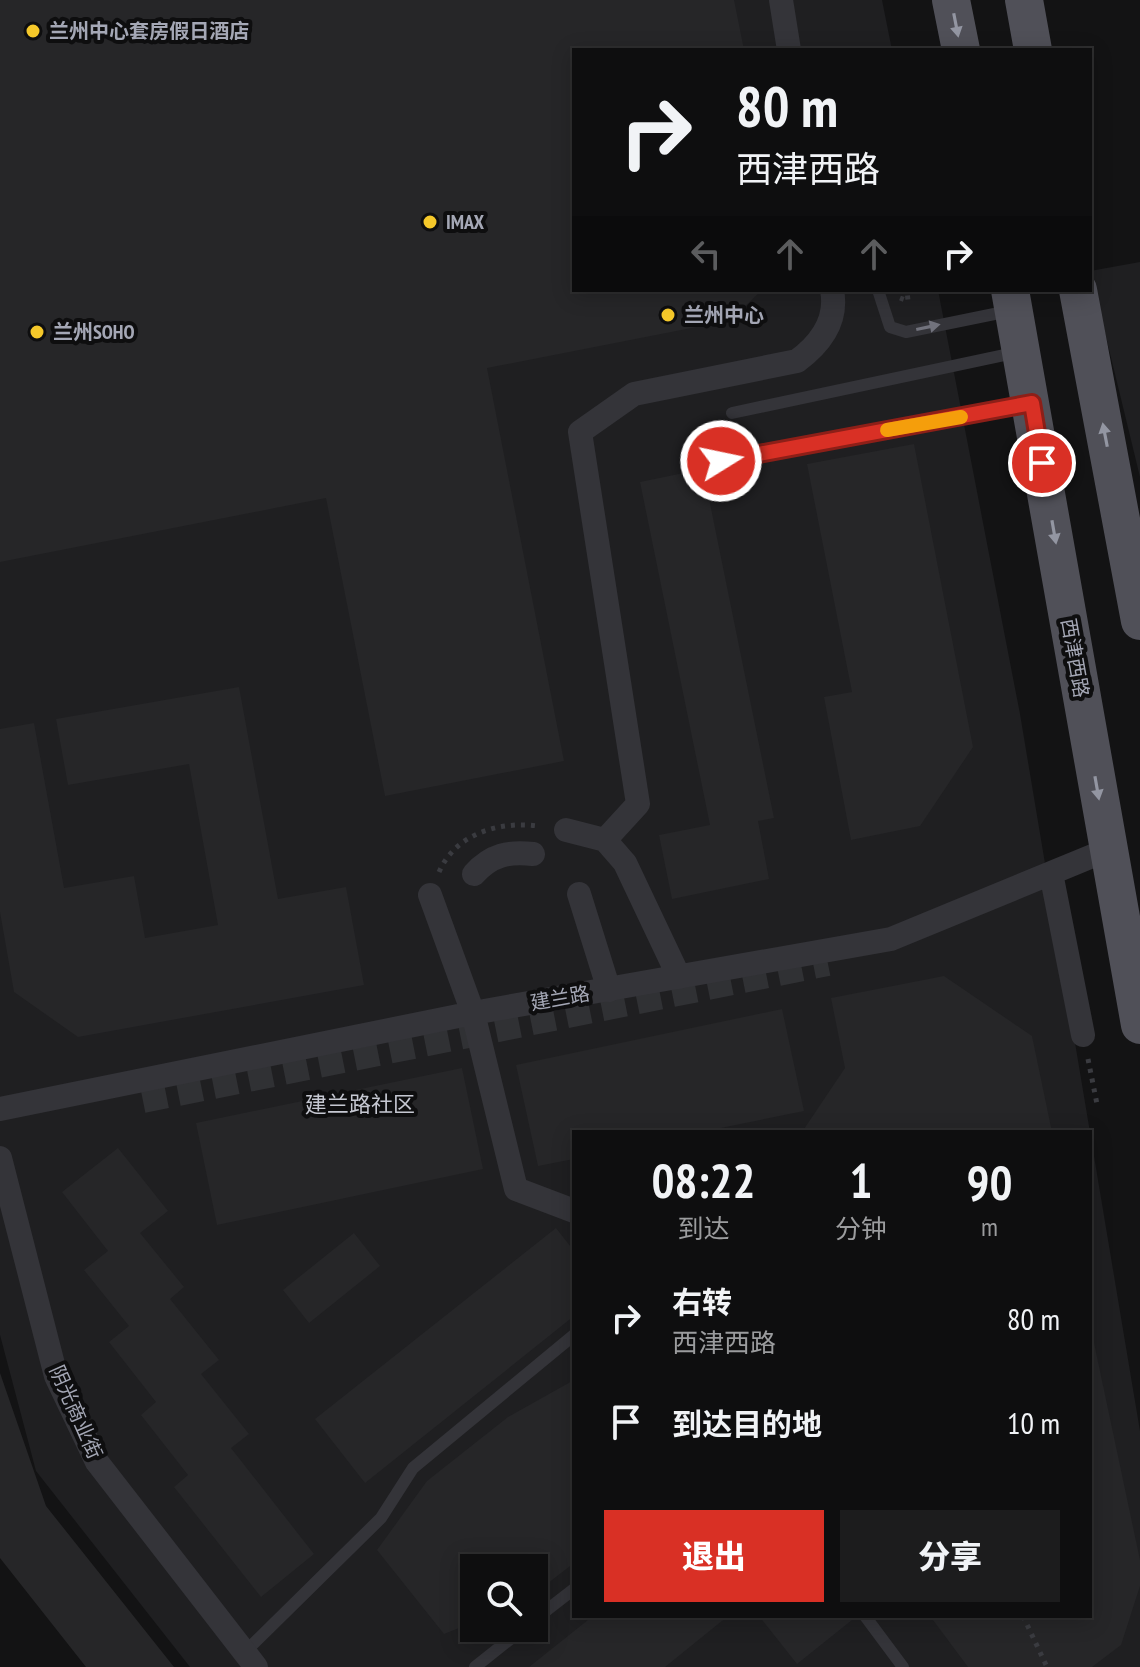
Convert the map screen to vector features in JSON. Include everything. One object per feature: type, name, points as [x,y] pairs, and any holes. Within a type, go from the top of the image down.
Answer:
[{"type":"main road","points":[[951,0],[961,48]]},
{"type":"main road","points":[[1024,0],[1033,48]]},
{"type":"main road","points":[[1078,292],[1133,549],[1140,621]]},
{"type":"main road","name":"西津西路","points":[[1012,300],[1140,1025]]},
{"type":"street","points":[[781,0],[789,48]]},
{"type":"street","points":[[605,840],[638,804],[580,432],[634,394],[797,361],[824,334],[832,316],[832,292]]},
{"type":"street","points":[[566,830],[605,840],[625,863],[679,977]]},
{"type":"street","name":"建兰路","points":[[0,1109],[473,1013],[891,939],[1107,850]]},
{"type":"street","points":[[474,874],[486,861],[513,851],[533,854]]},
{"type":"street","points":[[1051,873],[1083,1035]]},
{"type":"street","points":[[579,894],[609,990]]},
{"type":"street","points":[[430,895],[473,1013],[516,1189],[572,1210]]},
{"type":"street","name":"阴光商业街","points":[[0,1158],[56,1376],[97,1462],[250,1660]]},
{"type":"lane","points":[[878,292],[890,327],[906,332],[1012,300]]},
{"type":"lane","points":[[732,413],[1022,352]]},
{"type":"lane","points":[[721,461],[1032,403]]},
{"type":"lane","points":[[250,1660],[381,1518],[413,1468],[572,1337]]},
{"type":"lane","points":[[548,1609],[572,1591]]},
{"type":"lane","points":[[866,1618],[903,1667]]},
{"type":"lane","points":[[475,1667],[506,1642]]},
{"type":"path","points":[[1083,1035],[1097,1104]]},
{"type":"path","points":[[1024,1618],[1047,1667]]},
{"type":"shaded area","points":[[0,0],[882,0],[892,48],[572,48],[572,292],[938,292],[1020,714],[1090,1130],[572,1130],[572,1618],[1092,1618],[1092,1144],[1140,1431],[1140,1667],[190,1667],[36,1471],[0,1335]]},
{"type":"shaded area","points":[[1140,262],[1140,477],[1092,279],[1092,271]]},
{"type":"building","points":[[0,0],[734,0],[744,48],[572,48],[572,292],[760,292],[741,310],[717,323],[487,368],[564,761],[385,796],[326,498],[0,562]]},
{"type":"building","points":[[914,444],[973,747],[920,826],[851,840],[824,697],[852,692],[807,464]]},
{"type":"building","points":[[703,469],[774,818],[758,821],[769,879],[672,899],[659,835],[710,825],[640,482]]},
{"type":"building","points":[[239,687],[278,899],[346,887],[364,985],[78,1037],[14,992],[0,912],[0,729],[34,723],[64,888],[134,876],[145,938],[218,925],[189,764],[68,785],[56,719]]},
{"type":"building","points":[[944,976],[1032,1036],[1052,1130],[803,1130],[845,1068],[831,998]]},
{"type":"building","points":[[782,1009],[804,1111],[711,1130],[572,1130],[572,1159],[538,1166],[516,1065]]},
{"type":"building","points":[[462,1068],[483,1169],[217,1225],[196,1123]]},
{"type":"building","points":[[118,1148],[168,1211],[140,1233],[184,1287],[170,1299],[219,1360],[201,1374],[249,1434],[231,1448],[314,1554],[261,1597],[174,1487],[188,1475],[141,1415],[156,1402],[109,1342],[129,1326],[84,1270],[108,1251],[62,1192]]},
{"type":"building","points":[[556,1228],[572,1248],[572,1318],[365,1483],[315,1419]]},
{"type":"building","points":[[354,1233],[380,1266],[309,1323],[283,1290]]},
{"type":"building","points":[[1092,1333],[1140,1560],[1140,1586],[1121,1645],[1092,1667],[968,1667],[931,1618],[1092,1618]]},
{"type":"building","points":[[0,1373],[46,1506],[174,1667],[86,1667],[0,1558]]},
{"type":"building","points":[[572,1381],[572,1565],[548,1583],[548,1554],[460,1554],[460,1628],[444,1634],[377,1550],[427,1481],[508,1417]]},
{"type":"building","points":[[590,1618],[726,1618],[665,1667],[529,1667]]},
{"type":"building","points":[[761,1618],[854,1618],[797,1664]]},
{"type":"tunnel","points":[[143,1101],[828,964]]},
{"type":"slow traffic","points":[[887,430],[961,417]]},
{"type":"place","name":"兰州中心套房假日酒店","points":[[33,31]]},
{"type":"place","name":"IMAX","points":[[430,222]]},
{"type":"place","name":"兰州中心","points":[[668,315]]},
{"type":"place","name":"兰州SOHO","points":[[37,332]]},
{"type":"district","name":"建兰路社区","points":[[360,1104]]},
{"type":"route","points":[[721,461],[1032,403],[1042,463]]}]
